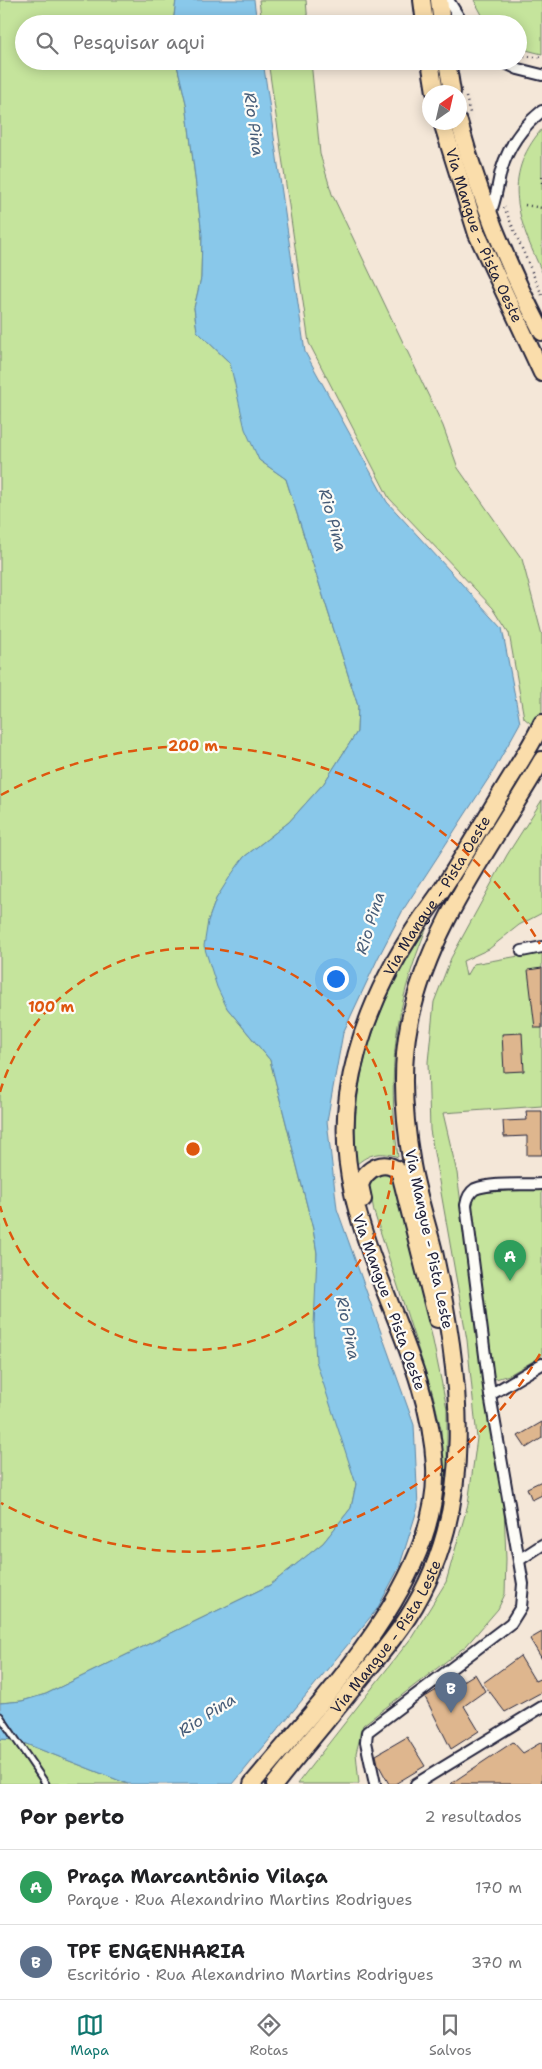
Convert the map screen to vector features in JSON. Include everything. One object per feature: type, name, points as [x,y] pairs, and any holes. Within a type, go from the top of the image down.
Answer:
[{"type":"main road","points":[[422,0],[424,15]]},
{"type":"main road","points":[[439,0],[441,15]]},
{"type":"main road","points":[[431,70],[434,85]]},
{"type":"main road","points":[[448,70],[451,85]]},
{"type":"main road","name":"Via Mangue - Pista Oeste","points":[[444,130],[477,234],[542,374]]},
{"type":"main road","points":[[462,130],[470,165],[489,217],[508,264],[542,332]]},
{"type":"main road","name":"Via Mangue - Pista Oeste","points":[[252,1784],[380,1624],[406,1582],[422,1546],[432,1505],[436,1468],[427,1408],[385,1290],[367,1246],[356,1209],[346,1146],[347,1113],[354,1063],[363,1031],[397,958],[530,747],[542,723]]},
{"type":"main road","name":"Via Mangue - Pista Leste","points":[[276,1784],[409,1616],[430,1577],[447,1531],[455,1498],[458,1464],[457,1391],[444,1304],[412,1165],[404,1082],[409,1025],[419,984],[448,915],[542,760]]},
{"type":"main road","points":[[385,1290],[360,1185],[368,1170],[382,1165],[397,1170],[402,1178],[457,1391]]},
{"type":"street","points":[[448,0],[457,15]]},
{"type":"street","points":[[522,70],[542,75]]},
{"type":"street","points":[[489,217],[496,202],[502,171],[511,148],[526,126],[542,111]]},
{"type":"street","points":[[522,951],[542,947]]},
{"type":"street","points":[[375,1784],[366,1742],[367,1732],[511,1623],[521,1607],[523,1584],[490,1396],[466,1205],[467,1196],[475,1190],[495,1186],[542,1184]]},
{"type":"street","points":[[490,1396],[542,1364]]},
{"type":"street","points":[[519,1560],[542,1545]]},
{"type":"street","points":[[416,1784],[542,1707]]},
{"type":"lane","points":[[0,1716],[46,1784]]},
{"type":"path","points":[[527,56],[542,58]]},
{"type":"path","points":[[542,177],[542,187]]},
{"type":"path","points":[[525,205],[542,208]]},
{"type":"green space","points":[[0,0],[176,0],[174,15],[15,15],[15,70],[178,70],[186,103],[202,235],[201,278],[194,308],[197,331],[230,363],[259,460],[286,479],[358,706],[357,732],[324,783],[289,822],[244,857],[216,899],[208,921],[227,1008],[270,1060],[313,1229],[317,1253],[317,1288],[350,1464],[356,1484],[351,1508],[323,1543],[270,1585],[46,1694],[22,1701],[0,1703]]},
{"type":"green space","points":[[259,0],[306,0],[307,15],[261,15]]},
{"type":"green space","points":[[474,0],[542,0],[542,54],[527,50],[527,15],[482,15]]},
{"type":"green space","points":[[269,70],[312,70],[320,154],[332,194],[443,426],[458,468],[522,559],[542,635],[542,733],[524,718],[509,633],[493,608],[389,498],[309,343]]},
{"type":"green space","points":[[542,129],[542,272],[526,235],[521,217],[517,182],[521,165],[529,147]]},
{"type":"green space","points":[[542,800],[542,913],[519,925],[489,949],[463,961],[466,976],[473,964],[542,952],[542,1106],[443,1113],[457,1173],[487,1405],[504,1507],[505,1594],[498,1609],[466,1646],[363,1725],[356,1753],[359,1784],[297,1784],[412,1637],[446,1582],[468,1504],[477,1438],[467,1340],[430,1130],[428,1062],[434,1002],[451,958],[507,855]]},
{"type":"green space","points":[[427,927],[407,985],[400,1012],[396,1040],[393,1096],[398,1157],[376,1154],[356,1165],[355,1131],[357,1100],[362,1069],[370,1040],[394,983]]},
{"type":"green space","points":[[377,1175],[388,1176],[394,1184],[432,1336],[447,1409],[447,1471],[440,1515],[432,1540],[444,1486],[441,1429],[433,1395],[374,1212],[369,1182]]},
{"type":"green space","points":[[542,1189],[542,1356],[509,1375],[496,1379],[490,1377],[471,1206],[473,1195],[478,1192]]},
{"type":"green space","points":[[0,1739],[16,1740],[128,1784],[0,1784]]},
{"type":"water","points":[[176,0],[254,0],[256,15],[174,15]]},
{"type":"water","name":"Rio Pina","points":[[178,70],[264,70],[305,352],[387,502],[502,628],[520,723],[494,770],[403,910],[378,958],[343,1033],[327,1121],[337,1209],[414,1425],[418,1507],[399,1568],[377,1609],[233,1784],[128,1784],[16,1740],[0,1739],[0,1703],[22,1701],[46,1694],[270,1585],[323,1543],[351,1508],[356,1484],[316,1361],[314,1326],[317,1253],[313,1229],[270,1060],[227,1008],[217,987],[204,946],[208,921],[216,899],[231,875],[244,857],[289,822],[324,783],[357,732],[358,706],[286,479],[259,460],[245,429],[230,363],[197,331],[194,308],[201,278],[202,235],[186,103]]},
{"type":"building","points":[[542,968],[542,1028],[535,1028],[528,970]]},
{"type":"building","points":[[522,1033],[524,1071],[504,1072],[502,1034]]},
{"type":"building","points":[[526,1111],[542,1111],[542,1155],[527,1155],[527,1136],[504,1137],[503,1121],[527,1120]]},
{"type":"building","points":[[542,1422],[542,1438],[526,1448],[518,1436]]},
{"type":"building","points":[[542,1481],[542,1495],[532,1500],[527,1488]]},
{"type":"building","points":[[542,1632],[542,1659],[530,1639]]},
{"type":"building","points":[[520,1656],[535,1681],[542,1678],[542,1692],[505,1712],[483,1683]]},
{"type":"building","points":[[475,1674],[485,1691],[464,1706],[479,1731],[451,1749],[425,1697],[448,1683],[452,1688]]},
{"type":"building","points":[[407,1737],[425,1766],[395,1784],[389,1784],[378,1764],[376,1755]]},
{"type":"building","points":[[513,1742],[523,1753],[542,1742],[542,1784],[450,1784]]},
{"type":"place","name":"Praça Marcantônio Vilaça","points":[[510,1281]]},
{"type":"place","name":"TPF ENGENHARIA","points":[[451,1713]]}]
